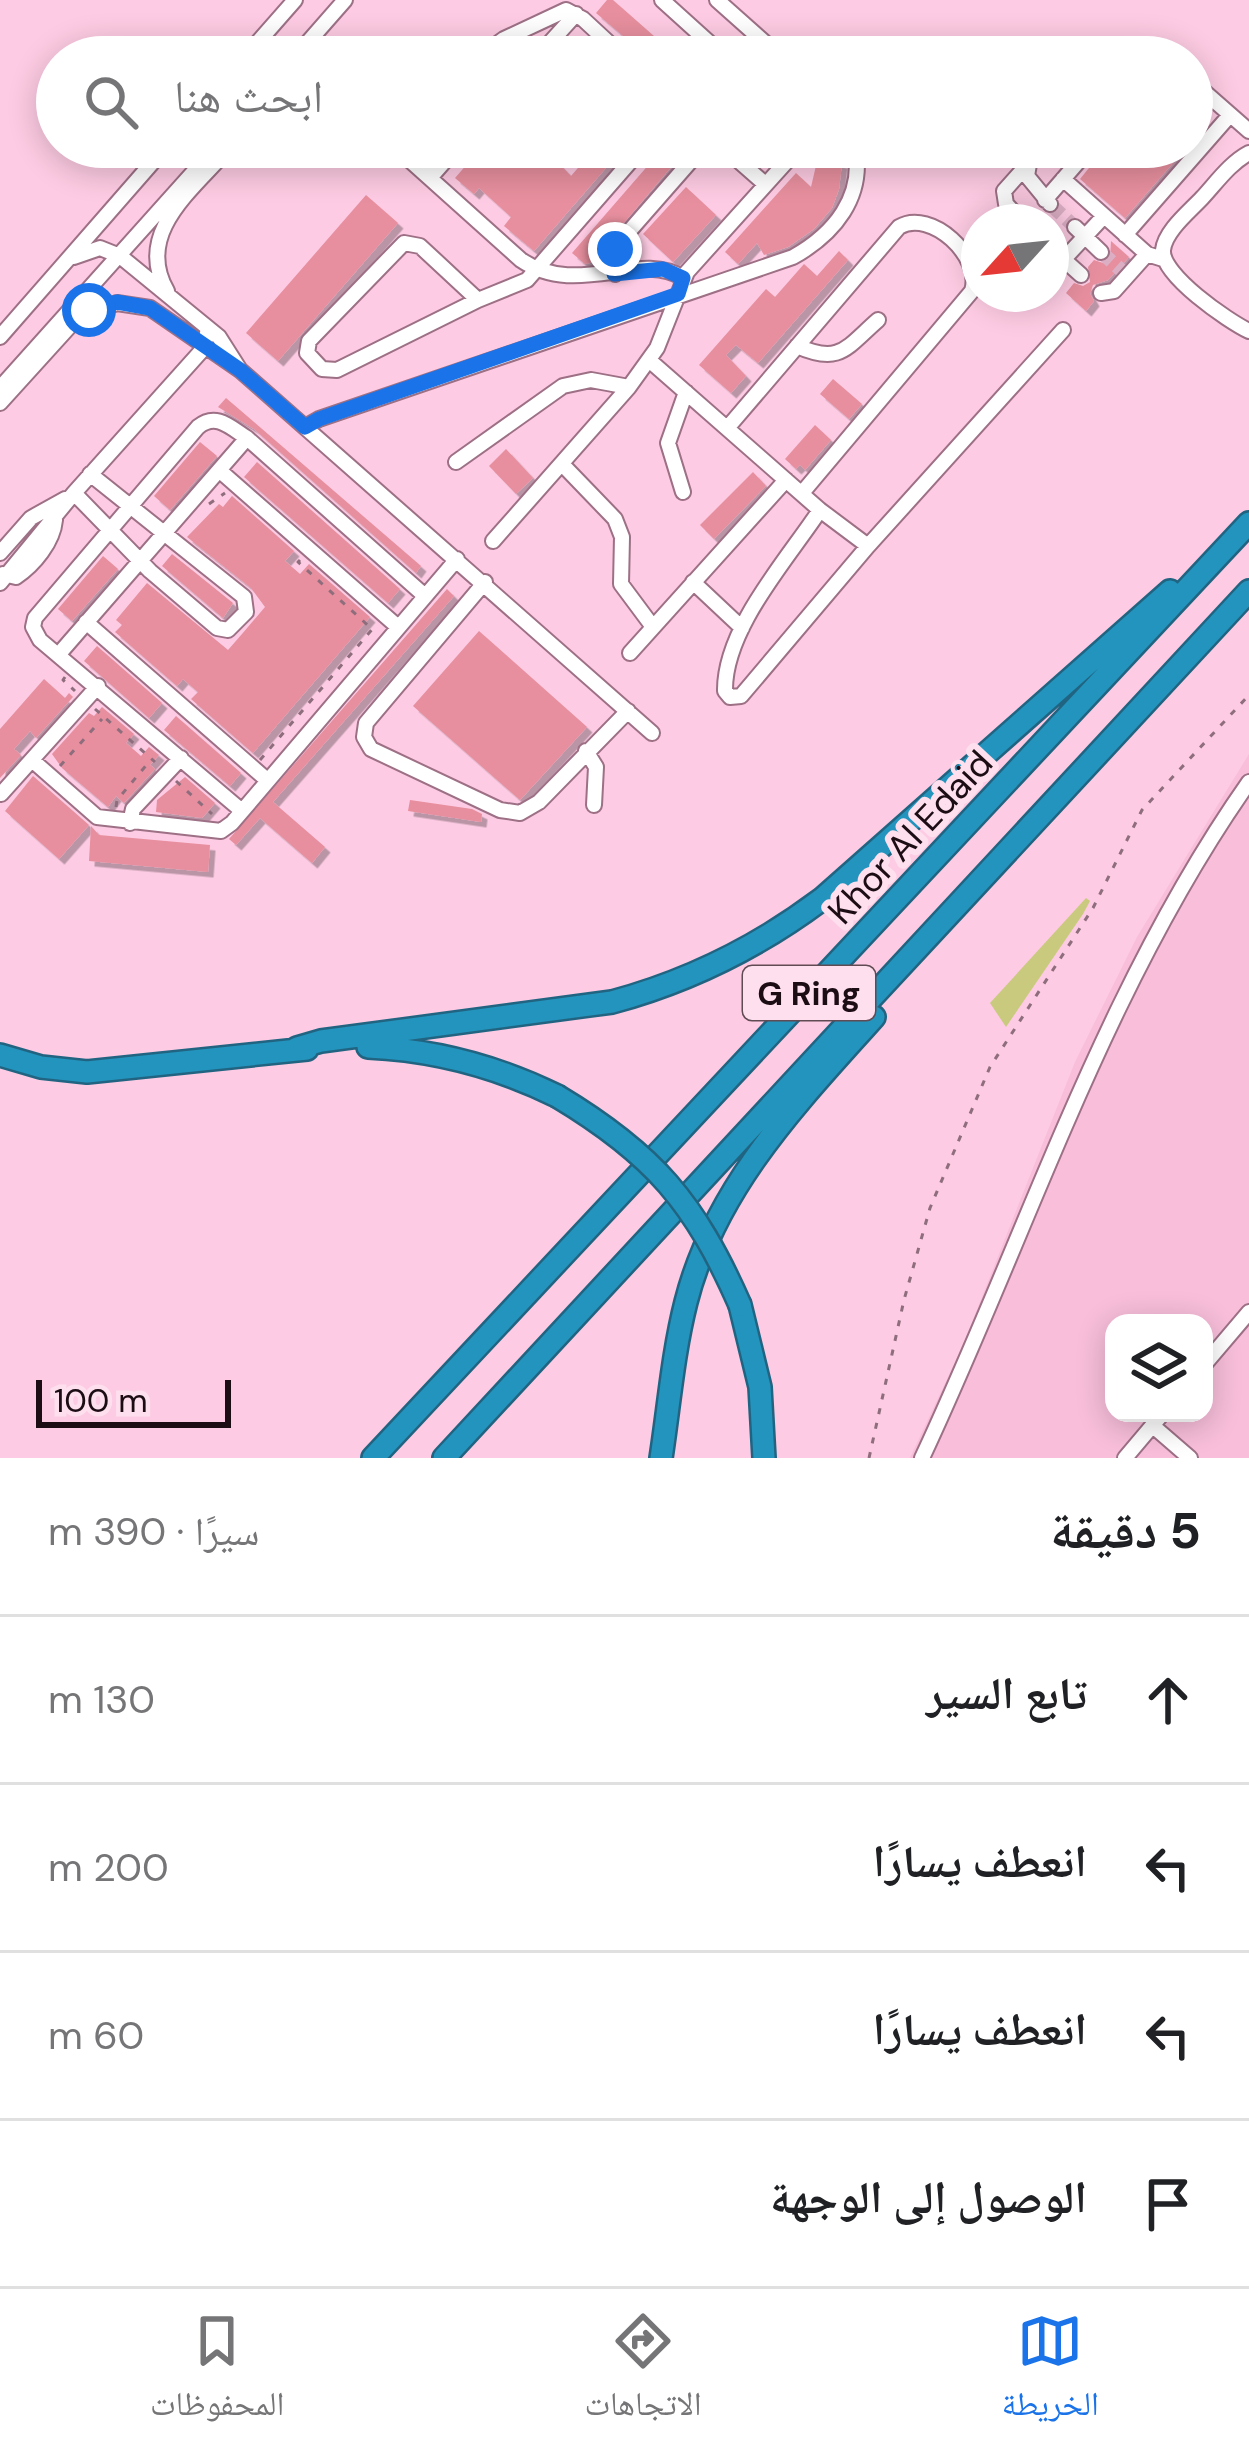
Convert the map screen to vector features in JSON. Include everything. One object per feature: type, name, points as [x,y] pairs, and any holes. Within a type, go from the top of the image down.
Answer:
[{"type":"highway","points":[[297,1048],[612,1002],[685,979],[755,945],[858,869],[1104,646],[1247,525]]},
{"type":"highway","name":"Khor Al Edaid","points":[[373,1458],[1247,525]]},
{"type":"highway","name":"G Ring","points":[[444,1458],[1249,591]]},
{"type":"highway","points":[[661,1458],[687,1298],[734,1189],[783,1118],[934,951],[994,867]]},
{"type":"highway","points":[[7,1062],[87,1072],[297,1048],[368,1047],[438,1053],[521,1078],[557,1096],[605,1125],[663,1176],[706,1233],[740,1305],[760,1388],[764,1458]]},
{"type":"street","points":[[263,36],[295,0]]},
{"type":"street","points":[[313,36],[345,0]]},
{"type":"street","points":[[662,0],[702,36]]},
{"type":"street","points":[[717,0],[757,36]]},
{"type":"street","points":[[511,36],[558,11],[575,14],[600,36]]},
{"type":"street","points":[[556,36],[575,14]]},
{"type":"street","points":[[1213,100],[1249,130]]},
{"type":"street","points":[[1213,134],[1230,115]]},
{"type":"street","points":[[1102,293],[1112,293],[1125,273],[1155,256],[1234,163],[1249,154]]},
{"type":"street","points":[[0,337],[148,168]]},
{"type":"street","points":[[0,388],[198,168]]},
{"type":"street","points":[[170,296],[158,271],[159,234],[211,168]]},
{"type":"street","points":[[421,168],[520,260],[538,270],[568,277],[663,269],[683,278]]},
{"type":"street","points":[[430,178],[439,168]]},
{"type":"street","points":[[478,300],[420,246],[404,243],[309,341],[307,353],[322,369],[337,370],[478,300],[521,284],[625,168]]},
{"type":"street","points":[[614,274],[612,256],[618,244],[685,168]]},
{"type":"street","points":[[747,168],[765,184]]},
{"type":"street","points":[[493,541],[650,360],[683,278],[780,168]]},
{"type":"street","points":[[305,427],[793,257],[839,220],[857,168]]},
{"type":"street","points":[[1006,204],[1004,191],[1022,168]]},
{"type":"street","points":[[1028,168],[1027,176],[1048,202],[1073,168]]},
{"type":"street","points":[[1125,235],[1184,168]]},
{"type":"street","points":[[1064,179],[1228,320],[1249,331]]},
{"type":"street","points":[[1069,243],[1104,216]]},
{"type":"street","points":[[729,426],[892,234],[908,222],[926,223],[971,261],[975,271],[972,291],[802,493]]},
{"type":"street","points":[[1080,232],[1101,252]]},
{"type":"street","points":[[65,262],[100,248],[120,256],[225,343],[240,370]]},
{"type":"street","points":[[1069,263],[1082,274]]},
{"type":"street","points":[[0,404],[69,325],[89,310],[125,303],[150,308],[240,370],[652,734]]},
{"type":"street","points":[[797,346],[832,356],[878,320]]},
{"type":"street","points":[[170,321],[185,346],[171,383]]},
{"type":"street","points":[[2,577],[24,572],[50,541],[55,519],[74,493],[204,348],[208,328]]},
{"type":"street","points":[[820,510],[731,650],[725,691],[734,698],[741,696],[1063,330]]},
{"type":"street","points":[[650,360],[868,547]]},
{"type":"street","points":[[455,462],[563,386],[591,380],[629,386]]},
{"type":"street","points":[[683,492],[668,443],[686,392]]},
{"type":"street","points":[[242,811],[37,636],[35,618],[202,423],[218,420],[247,438],[425,596]]},
{"type":"street","points":[[59,654],[247,438]]},
{"type":"street","points":[[562,464],[615,519],[622,537],[621,584],[653,627]]},
{"type":"street","points":[[219,470],[398,627]]},
{"type":"street","points":[[74,493],[220,631],[231,628],[246,612],[244,597],[90,474]]},
{"type":"street","points":[[630,653],[786,480]]},
{"type":"street","points":[[0,553],[31,518],[74,493]]},
{"type":"street","points":[[32,760],[87,812],[123,822],[206,832],[227,828],[457,559]]},
{"type":"street","points":[[693,582],[742,628]]},
{"type":"street","points":[[485,583],[366,723],[371,749],[520,813],[539,802],[628,711]]},
{"type":"street","points":[[86,622],[267,780]]},
{"type":"street","points":[[1,794],[98,686]]},
{"type":"street","points":[[586,751],[596,767],[594,805]]},
{"type":"street","points":[[123,822],[181,758]]},
{"type":"street","points":[[922,1458],[1118,1005],[1220,823],[1249,782]]},
{"type":"street","points":[[1213,1354],[1249,1312]]},
{"type":"street","points":[[1125,1458],[1155,1422]]},
{"type":"street","points":[[1160,1422],[1190,1458]]},
{"type":"path","points":[[200,514],[233,482]]},
{"type":"path","points":[[309,549],[298,562],[372,629]]},
{"type":"path","points":[[253,768],[384,615]]},
{"type":"path","points":[[74,665],[62,680],[212,814],[206,832]]},
{"type":"path","points":[[869,1458],[930,1208],[990,1066],[1093,908],[1142,810],[1249,694]]},
{"type":"path","points":[[59,767],[104,717]]},
{"type":"path","points":[[123,822],[117,800],[152,759]]},
{"type":"shaded area","points":[[1249,754],[1249,1458],[910,1458],[963,1345],[1075,1062],[1137,937]]},
{"type":"green space","points":[[1086,898],[1090,901],[1083,914],[1006,1027],[990,1003]]},
{"type":"building","points":[[607,0],[613,0],[654,36],[623,36],[596,13]]},
{"type":"building","points":[[464,168],[563,168],[571,176],[578,168],[606,168],[534,251],[504,226],[511,217],[479,188],[474,194],[455,178]]},
{"type":"building","points":[[646,168],[670,168],[590,263],[572,253]]},
{"type":"building","points":[[815,168],[841,168],[832,208],[814,229],[788,247],[764,255],[757,243],[738,264],[725,252],[796,173],[811,187]]},
{"type":"building","points":[[1089,168],[1169,168],[1125,218],[1080,179]]},
{"type":"building","points":[[686,187],[716,215],[673,262],[643,234]]},
{"type":"building","points":[[366,195],[398,223],[278,361],[246,333]]},
{"type":"building","points":[[1111,241],[1129,257],[1108,280],[1093,285],[1094,301],[1086,311],[1069,296],[1069,289],[1074,283],[1090,282],[1088,267],[1094,260],[1110,259]]},
{"type":"building","points":[[839,251],[848,260],[758,363],[736,345],[726,355],[746,376],[731,393],[699,365],[766,289],[775,297],[804,264],[817,276]]},
{"type":"building","points":[[833,379],[862,404],[849,419],[820,394]]},
{"type":"building","points":[[226,398],[421,566],[416,573],[254,429],[218,407]]},
{"type":"building","points":[[815,425],[831,440],[805,470],[800,465],[796,469],[785,459]]},
{"type":"building","points":[[200,442],[217,456],[170,510],[154,496]]},
{"type":"building","points":[[506,449],[533,478],[516,494],[489,466]]},
{"type":"building","points":[[257,462],[400,589],[388,603],[244,477]]},
{"type":"building","points":[[753,472],[766,486],[714,539],[700,525]]},
{"type":"building","points":[[232,496],[294,551],[285,561],[300,574],[309,564],[370,617],[253,753],[191,699],[198,692],[183,679],[177,686],[115,632],[122,625],[116,620],[147,583],[228,650],[242,634],[265,607],[251,588],[187,537]]},
{"type":"building","points":[[172,554],[233,603],[223,618],[162,566]]},
{"type":"building","points":[[103,556],[118,569],[72,621],[58,609]]},
{"type":"building","points":[[447,589],[454,596],[273,802],[325,847],[312,863],[260,818],[236,845],[229,839]]},
{"type":"building","points":[[479,631],[587,727],[520,800],[413,706]]},
{"type":"building","points":[[97,646],[162,703],[149,718],[84,661]]},
{"type":"building","points":[[44,679],[65,698],[69,693],[73,697],[36,738],[30,731],[14,749],[21,755],[0,778],[0,729]]},
{"type":"building","points":[[102,707],[134,734],[126,743],[141,756],[149,747],[159,755],[150,765],[155,769],[124,803],[116,796],[108,807],[52,754],[89,713],[94,716]]},
{"type":"building","points":[[176,716],[241,773],[230,786],[164,730]]},
{"type":"building","points":[[33,776],[89,825],[59,859],[5,811]]},
{"type":"building","points":[[185,777],[215,803],[202,818],[156,812],[157,800]]},
{"type":"building","points":[[410,800],[472,809],[482,814],[481,822],[408,811]]},
{"type":"building","points":[[91,826],[99,835],[210,845],[208,872],[89,861]]},
{"type":"tunnel","points":[[1069,222],[1075,227]]},
{"type":"tunnel","points":[[1101,252],[1121,270]]},
{"type":"route","points":[[89,310],[117,302],[150,308],[240,370],[305,427],[678,294],[683,278],[670,271],[614,274],[615,249]]}]
